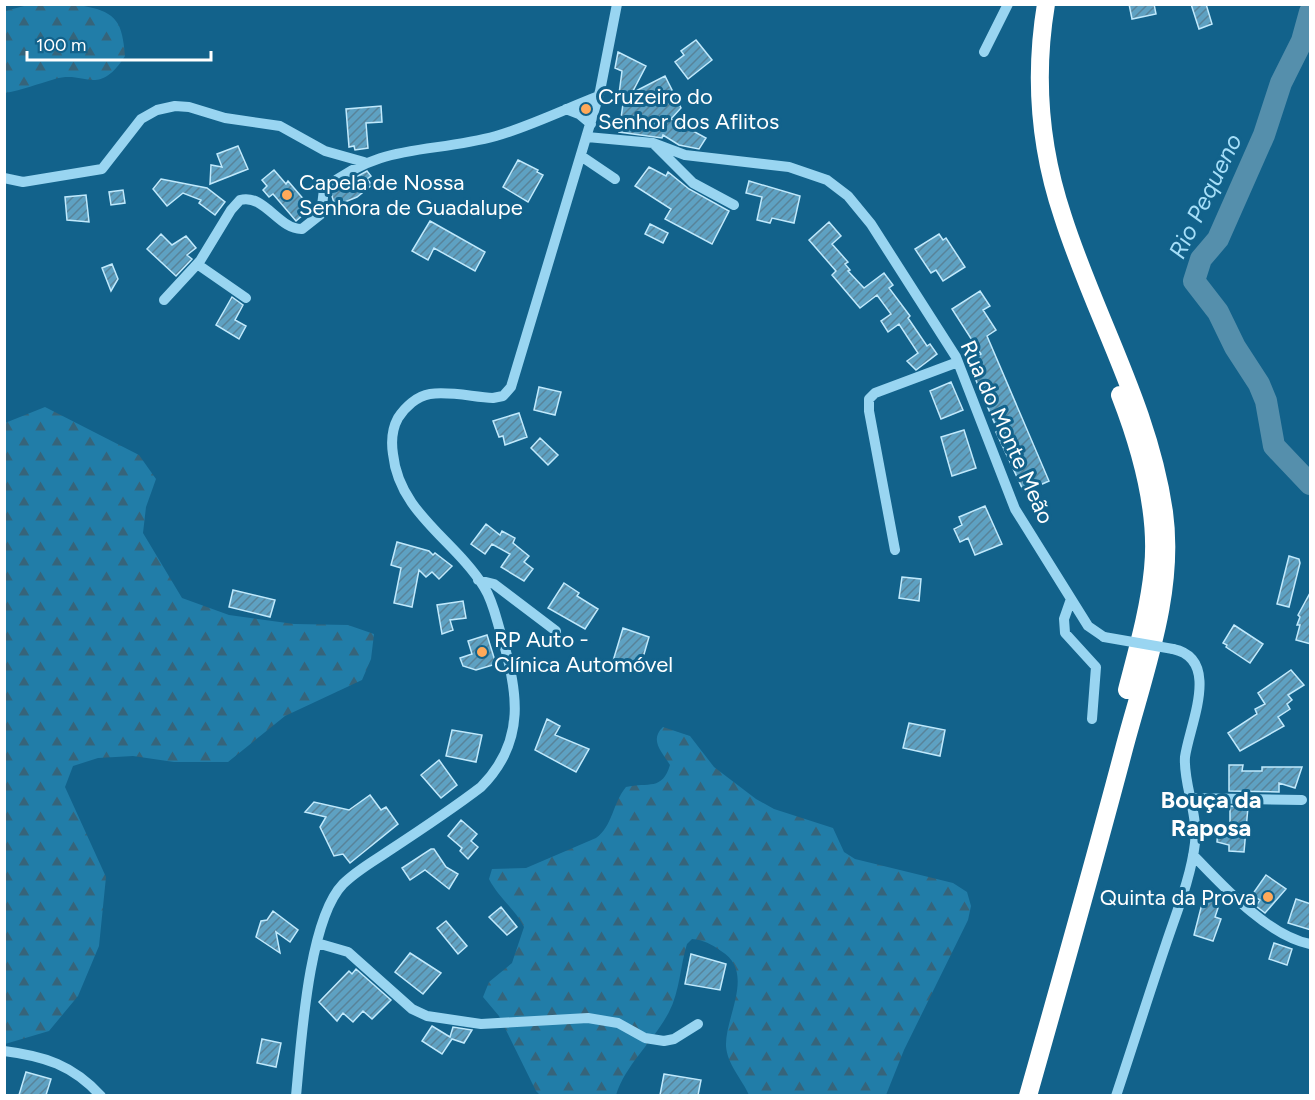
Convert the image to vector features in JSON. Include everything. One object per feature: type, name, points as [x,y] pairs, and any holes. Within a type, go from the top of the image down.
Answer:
[{"type":"highway","points":[[1015,1095],[1130,678],[1147,606],[1154,554],[1148,490],[1136,440],[1053,226],[1039,175],[1028,87],[1028,48],[1034,4]]},
{"type":"highway","points":[[1028,1095],[1095,859],[1155,633],[1163,591],[1167,550],[1160,487],[1148,438],[1069,237],[1050,172],[1040,95],[1041,36],[1046,4]]},
{"type":"street","points":[[296,1095],[302,1027],[317,943],[326,912],[341,886],[482,787],[509,744],[516,712],[513,674],[490,600],[478,580],[411,504],[395,466],[392,442],[396,423],[410,404],[429,394],[493,398],[509,391],[599,96],[617,4]]},
{"type":"street","points":[[984,52],[1008,4]]},
{"type":"street","points":[[164,300],[197,264],[234,204],[248,199],[290,226],[302,229],[320,215],[322,191],[364,162],[387,155],[493,136],[599,96]]},
{"type":"street","points":[[4,178],[22,182],[102,169],[141,119],[157,110],[175,106],[189,107],[225,118],[276,125],[320,148],[364,162]]},
{"type":"street","points":[[566,109],[577,113],[591,124]]},
{"type":"street","name":"Rua do Monte Meão","points":[[587,137],[653,143],[685,155],[795,168],[837,187],[868,219],[958,362],[1012,504],[1091,630],[1104,637],[1173,649],[1190,657],[1199,678],[1198,705],[1185,760],[1192,798]]},
{"type":"street","points":[[653,143],[693,183],[734,205]]},
{"type":"street","points":[[337,180],[342,155]]},
{"type":"street","points":[[581,156],[615,179]]},
{"type":"street","points":[[197,264],[246,298]]},
{"type":"street","points":[[895,550],[868,407],[869,399],[875,393],[958,362]]},
{"type":"street","points":[[478,580],[494,584],[556,631]]},
{"type":"street","points":[[1071,599],[1064,619],[1065,633],[1096,667],[1092,719]]},
{"type":"street","points":[[1116,1095],[1193,855],[1195,835],[1192,798],[1302,800]]},
{"type":"street","points":[[1193,855],[1228,890],[1282,934],[1292,940],[1311,944]]},
{"type":"street","points":[[317,943],[351,954],[412,1009],[424,1015],[481,1024],[588,1018],[618,1023],[645,1038],[661,1041],[674,1039],[698,1024]]},
{"type":"street","points":[[4,1052],[51,1059],[83,1079],[101,1095]]},
{"type":"green space","points":[[28,5],[77,5],[90,7],[112,16],[122,35],[125,56],[116,69],[99,79],[66,77],[5,93],[5,11]]},
{"type":"green space","points":[[45,407],[139,455],[156,479],[146,507],[143,533],[182,598],[229,615],[294,624],[348,625],[374,634],[371,659],[362,680],[285,716],[228,762],[174,762],[133,756],[98,758],[73,766],[65,787],[106,877],[99,946],[78,996],[49,1031],[5,1044],[5,423]]},
{"type":"green space","points":[[663,727],[690,736],[714,767],[756,799],[774,809],[833,828],[844,852],[855,859],[953,883],[967,892],[971,906],[968,920],[904,1050],[886,1095],[749,1095],[732,1065],[726,1046],[738,982],[736,970],[731,960],[721,951],[700,940],[692,939],[687,944],[669,1012],[626,1073],[616,1095],[540,1095],[536,1091],[499,1016],[483,997],[489,982],[512,963],[524,927],[489,879],[492,869],[526,868],[596,838],[606,827],[626,787],[654,784],[663,779],[667,773],[670,765],[657,741]]},
{"type":"building","points":[[1129,4],[1154,4],[1156,14],[1132,19]]},
{"type":"building","points":[[1191,4],[1206,4],[1212,24],[1199,29]]},
{"type":"building","points":[[696,40],[712,60],[688,79],[675,62],[684,55],[681,51]]},
{"type":"building","points":[[618,52],[646,66],[632,93],[665,76],[681,108],[671,119],[706,138],[699,149],[679,145],[663,135],[662,138],[619,132],[624,97],[627,95],[619,94],[622,71],[615,68]]},
{"type":"building","points":[[381,106],[382,122],[366,123],[368,148],[355,150],[354,146],[349,147],[346,109]]},
{"type":"building","points":[[238,146],[248,169],[210,184],[211,165],[222,167],[217,154]]},
{"type":"building","points":[[518,160],[543,175],[528,202],[503,187]]},
{"type":"building","points":[[649,167],[666,176],[668,172],[689,189],[729,211],[712,244],[665,219],[671,209],[635,186]]},
{"type":"building","name":"Capela de Nossa Senhora de Guadalupe","points":[[274,170],[286,184],[288,181],[311,208],[296,221],[273,194],[269,197],[263,190],[267,186],[262,180]]},
{"type":"building","points":[[367,171],[371,176],[367,179],[372,185],[357,197],[335,206],[331,193],[358,180],[356,177]]},
{"type":"building","points":[[161,179],[207,188],[225,202],[215,215],[199,203],[201,200],[183,193],[167,206],[153,189]]},
{"type":"building","points":[[749,181],[800,196],[794,223],[772,218],[770,223],[757,220],[762,197],[746,193]]},
{"type":"building","points":[[123,190],[125,203],[111,205],[109,192]]},
{"type":"building","points":[[86,195],[89,222],[67,220],[65,197]]},
{"type":"building","points":[[430,221],[485,252],[475,271],[434,248],[428,260],[412,251]]},
{"type":"building","points":[[829,222],[841,236],[832,244],[848,262],[845,264],[850,270],[848,271],[864,288],[884,273],[893,285],[889,288],[910,316],[908,318],[927,346],[930,344],[937,354],[916,370],[907,361],[918,353],[899,324],[888,332],[881,321],[891,314],[877,295],[860,308],[832,275],[836,271],[809,240]]},
{"type":"building","points":[[650,224],[668,233],[663,243],[645,234]]},
{"type":"building","points":[[161,234],[172,245],[186,236],[196,248],[187,255],[192,259],[176,276],[147,249]]},
{"type":"building","points":[[939,234],[943,240],[946,238],[965,267],[943,281],[936,270],[931,273],[915,249]]},
{"type":"building","points":[[112,264],[118,279],[111,291],[102,268]]},
{"type":"building","points":[[980,291],[990,306],[983,310],[996,330],[987,336],[1049,481],[1024,492],[996,432],[998,431],[968,362],[981,354],[952,309]]},
{"type":"building","points":[[232,297],[243,305],[235,320],[246,326],[239,339],[216,325]]},
{"type":"building","points":[[951,382],[963,410],[941,419],[930,391]]},
{"type":"building","points":[[539,387],[561,392],[555,415],[534,410]]},
{"type":"building","points":[[519,413],[527,437],[505,445],[503,436],[499,437],[493,421]]},
{"type":"building","points":[[964,430],[976,468],[952,476],[941,437]]},
{"type":"building","points":[[540,438],[558,455],[548,465],[531,448]]},
{"type":"building","points":[[985,506],[1002,544],[975,555],[968,538],[960,542],[954,529],[962,525],[959,517]]},
{"type":"building","points":[[486,524],[500,535],[502,531],[515,538],[513,543],[529,556],[524,562],[533,569],[524,581],[501,567],[510,554],[492,544],[485,554],[471,544]]},
{"type":"building","points":[[397,542],[429,551],[433,555],[435,553],[452,566],[439,579],[432,572],[426,577],[419,570],[412,607],[394,603],[401,568],[391,565]]},
{"type":"building","points":[[1289,556],[1299,559],[1300,563],[1289,607],[1277,604]]},
{"type":"building","points":[[902,577],[921,579],[919,601],[899,598]]},
{"type":"building","points":[[564,583],[579,593],[577,596],[598,609],[585,629],[548,608]]},
{"type":"building","points":[[233,590],[275,600],[270,617],[229,607]]},
{"type":"building","points":[[1310,593],[1311,644],[1296,640],[1300,625],[1297,625],[1300,617],[1298,615]]},
{"type":"building","points":[[463,601],[466,618],[450,620],[453,630],[442,634],[437,605]]},
{"type":"building","points":[[1234,625],[1263,644],[1250,663],[1223,643]]},
{"type":"building","points":[[623,628],[649,637],[640,668],[613,661]]},
{"type":"building","points":[[487,635],[496,664],[476,670],[463,666],[460,658],[472,654],[468,641]]},
{"type":"building","points":[[1291,670],[1304,685],[1288,695],[1292,700],[1287,704],[1290,709],[1278,717],[1284,726],[1240,751],[1228,733],[1257,714],[1255,709],[1265,704],[1258,693]]},
{"type":"building","points":[[547,719],[560,726],[555,735],[589,749],[576,772],[535,750]]},
{"type":"building","points":[[909,723],[945,730],[940,756],[903,748]]},
{"type":"building","points":[[452,730],[482,735],[476,762],[446,756]]},
{"type":"building","points":[[439,760],[457,785],[441,798],[421,775]]},
{"type":"building","points":[[1229,765],[1243,765],[1242,771],[1262,771],[1262,767],[1302,767],[1295,788],[1279,783],[1279,792],[1229,791]]},
{"type":"building","points":[[370,795],[381,810],[386,807],[398,824],[350,863],[343,854],[334,856],[320,827],[326,817],[305,812],[314,802],[349,810]]},
{"type":"building","points":[[1230,806],[1248,807],[1244,852],[1229,851],[1229,845],[1217,842],[1218,828],[1230,829]]},
{"type":"building","points":[[461,820],[477,834],[471,841],[478,847],[468,859],[460,851],[462,848],[448,836]]},
{"type":"building","points":[[434,849],[446,867],[458,874],[449,889],[425,870],[410,880],[402,868]]},
{"type":"building","name":"Quinta da Prova","points":[[1266,875],[1286,889],[1265,913],[1256,906],[1260,900],[1252,895]]},
{"type":"building","points":[[1204,896],[1220,902],[1215,917],[1221,919],[1213,941],[1194,935]]},
{"type":"building","points":[[1296,899],[1311,904],[1311,930],[1288,923]]},
{"type":"building","points":[[501,907],[517,927],[507,935],[489,917]]},
{"type":"building","points":[[273,911],[298,930],[290,942],[276,932],[280,953],[256,937],[261,921],[267,920]]},
{"type":"building","points":[[446,921],[467,946],[458,954],[437,928]]},
{"type":"building","points":[[1274,943],[1292,949],[1287,965],[1269,959]]},
{"type":"building","points":[[410,953],[441,973],[423,994],[395,972]]},
{"type":"building","points":[[691,954],[726,964],[720,990],[685,984]]},
{"type":"building","points":[[356,969],[391,1000],[372,1019],[363,1011],[353,1022],[343,1013],[337,1021],[319,1002],[349,971],[352,974]]},
{"type":"building","points":[[432,1026],[450,1037],[453,1027],[472,1030],[464,1043],[452,1039],[442,1054],[422,1041]]},
{"type":"building","points":[[262,1039],[281,1043],[276,1067],[257,1063]]},
{"type":"building","points":[[26,1072],[51,1079],[46,1095],[19,1095]]},
{"type":"building","points":[[664,1074],[701,1080],[698,1095],[660,1095]]},
{"type":"waterway","name":"Rio Pequeno","points":[[1310,12],[1302,41],[1281,83],[1264,135],[1218,239],[1201,259],[1194,281],[1218,312],[1235,347],[1259,384],[1266,401],[1274,446],[1310,484]]},
{"type":"place","name":"Cruzeiro do Senhor dos Aflitos","points":[[586,109]]},
{"type":"place","name":"Capela de Nossa Senhora de Guadalupe","points":[[287,195]]},
{"type":"place","name":"RP Auto - Clínica Automóvel","points":[[482,652]]},
{"type":"place","name":"Quinta da Prova","points":[[1268,897]]},
{"type":"district","name":"Bouça da Raposa","points":[[1211,813]]}]
